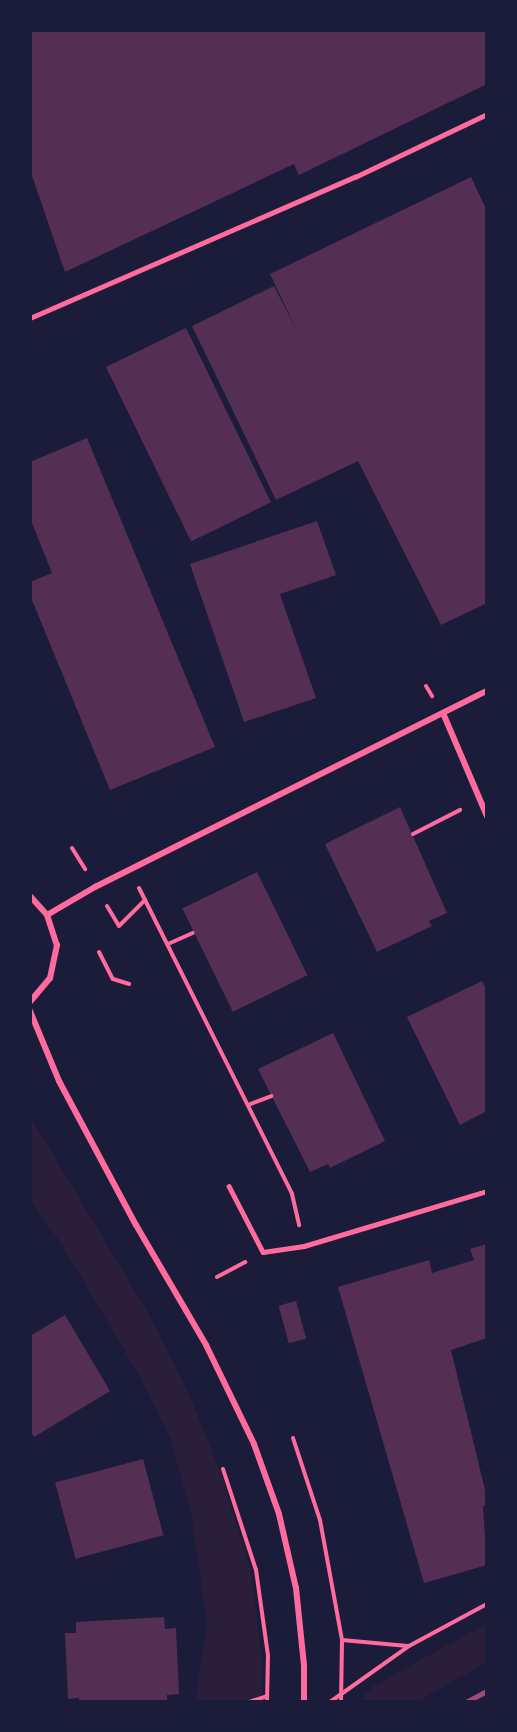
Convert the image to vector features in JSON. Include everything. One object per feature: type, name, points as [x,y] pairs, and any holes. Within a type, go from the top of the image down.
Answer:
[{"type":"street","points":[[47,915],[130,870],[487,691]]},
{"type":"street","points":[[443,713],[487,816]]},
{"type":"street","points":[[30,896],[47,915],[54,928],[56,962],[50,978],[30,1002]]},
{"type":"street","points":[[30,1011],[59,1081],[136,1225],[206,1345],[254,1444],[279,1514],[296,1588],[304,1665],[304,1702]]},
{"type":"lane","points":[[30,318],[355,177],[487,114]]},
{"type":"lane","points":[[229,1186],[263,1252],[304,1246],[487,1191]]},
{"type":"path","points":[[413,834],[480,800]]},
{"type":"path","points":[[130,870],[292,1194],[304,1246]]},
{"type":"path","points":[[119,926],[145,900]]},
{"type":"path","points":[[168,944],[193,933]]},
{"type":"path","points":[[99,952],[113,979],[129,984]]},
{"type":"path","points":[[248,1105],[271,1096]]},
{"type":"path","points":[[217,1277],[263,1252]]},
{"type":"path","points":[[293,1438],[320,1520],[342,1640],[341,1702]]},
{"type":"path","points":[[223,1469],[256,1570],[268,1655],[267,1702]]},
{"type":"path","points":[[330,1702],[358,1680],[409,1647],[487,1604]]},
{"type":"path","points":[[342,1640],[409,1647]]},
{"type":"path","points":[[249,1702],[267,1696]]},
{"type":"shaded area","points":[[30,1116],[151,1318],[189,1394],[222,1476],[252,1576],[262,1662],[262,1695],[239,1702],[195,1702],[207,1626],[191,1513],[170,1438],[136,1370],[62,1245],[30,1199]]},
{"type":"shaded area","points":[[487,1623],[487,1662],[417,1702],[359,1702],[372,1687]]},
{"type":"building","points":[[30,30],[487,30],[487,84],[299,175],[294,164],[65,272],[30,170]]},
{"type":"building","points":[[471,177],[487,211],[487,603],[441,625],[358,461],[276,500],[192,326],[274,286],[297,331],[270,274]]},
{"type":"building","points":[[186,328],[271,502],[191,541],[106,367]]},
{"type":"building","points":[[87,438],[215,747],[110,790],[30,595],[30,582],[52,573],[30,518],[30,462]]},
{"type":"building","points":[[317,521],[336,575],[280,594],[316,698],[244,722],[190,564]]},
{"type":"building","points":[[400,807],[447,913],[429,921],[432,926],[377,952],[325,844]]},
{"type":"building","points":[[257,872],[307,975],[233,1012],[182,908]]},
{"type":"building","points":[[482,981],[487,991],[487,1111],[460,1125],[407,1017]]},
{"type":"building","points":[[333,1033],[385,1141],[330,1168],[328,1164],[310,1172],[258,1069]]},
{"type":"building","points":[[487,1244],[487,1338],[451,1350],[487,1498],[487,1506],[483,1506],[487,1565],[424,1583],[338,1287],[429,1260],[432,1273],[474,1260],[470,1249]]},
{"type":"building","points":[[296,1301],[306,1339],[289,1343],[279,1306]]},
{"type":"building","points":[[65,1315],[110,1391],[34,1437],[30,1430],[30,1336]]},
{"type":"building","points":[[143,1459],[163,1535],[76,1559],[55,1483]]},
{"type":"building","points":[[164,1617],[165,1629],[176,1628],[179,1694],[167,1695],[167,1702],[79,1702],[79,1698],[68,1699],[65,1633],[76,1633],[76,1622]]},
{"type":"railway","points":[[466,1702],[487,1691]]}]
